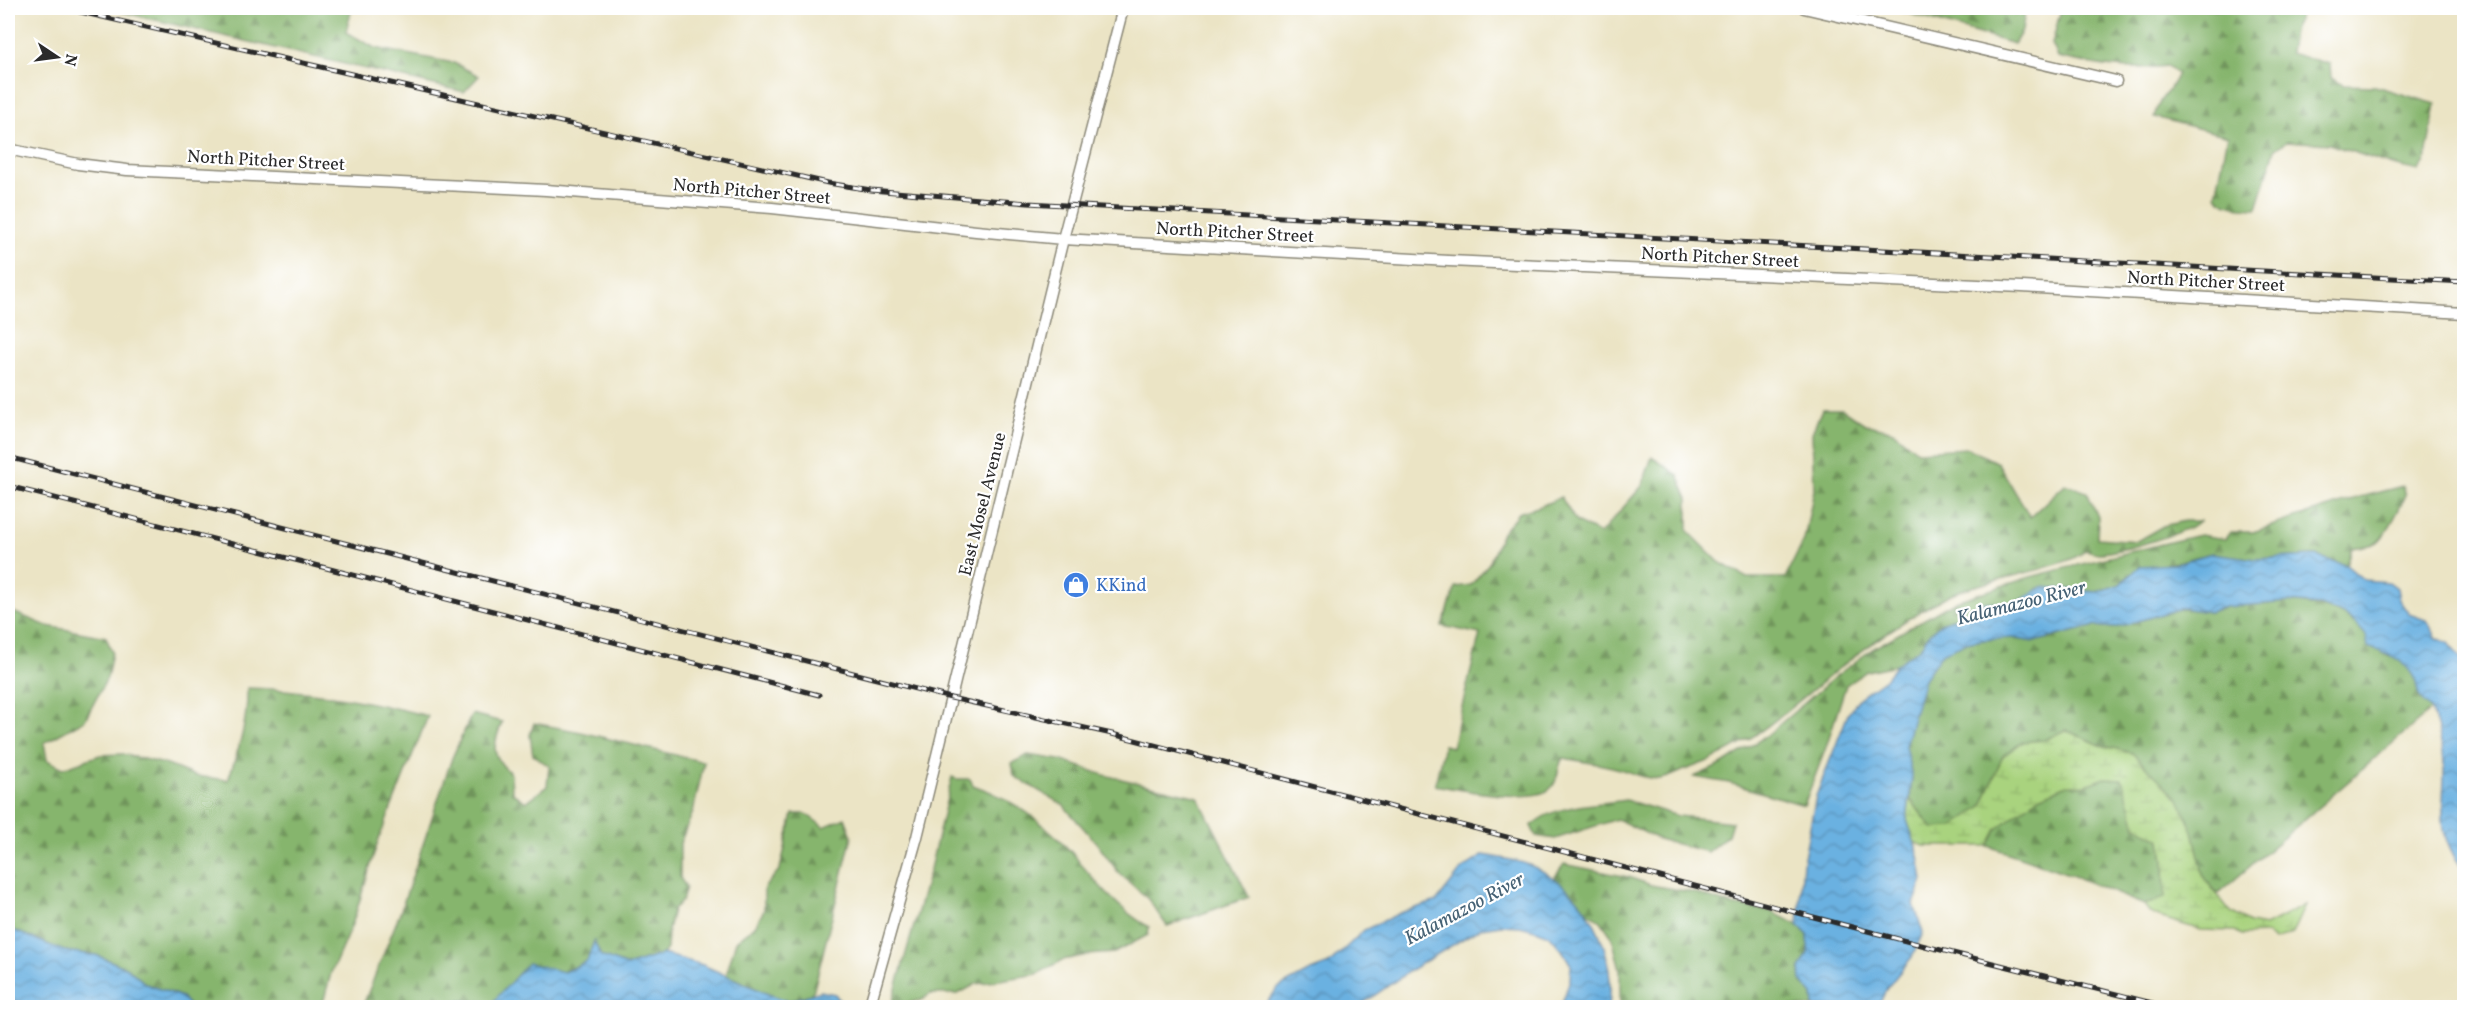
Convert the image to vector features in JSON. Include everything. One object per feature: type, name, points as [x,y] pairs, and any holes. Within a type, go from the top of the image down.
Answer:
[{"type":"street","name":"East Mosel Avenue","points":[[869,1008],[920,826],[1063,239],[1123,8]]},
{"type":"street","points":[[1804,8],[2116,81]]},
{"type":"street","name":"North Pitcher Street","points":[[8,149],[78,164],[127,170],[546,190],[772,208],[1063,239],[1449,261],[2022,287],[2464,313]]},
{"type":"green space","points":[[104,8],[352,8],[346,32],[375,48],[454,63],[479,76],[464,92]]},
{"type":"green space","points":[[1890,8],[2028,8],[2025,12],[2022,31],[2014,44]]},
{"type":"green space","points":[[2303,8],[2293,31],[2290,53],[2330,64],[2331,78],[2343,85],[2375,86],[2436,104],[2425,162],[2418,171],[2392,165],[2329,144],[2287,141],[2275,149],[2257,208],[2229,205],[2216,195],[2228,136],[2154,117],[2159,103],[2178,73],[2167,66],[2112,67],[2058,57],[2052,44],[2061,9]]},
{"type":"green space","points":[[1822,409],[1842,409],[1865,424],[1893,431],[1917,451],[1968,448],[1998,463],[2030,517],[2065,484],[2087,492],[2098,517],[2097,538],[2137,541],[2163,526],[2184,521],[2200,521],[2151,541],[2109,552],[2097,553],[2085,550],[2062,563],[1977,585],[1945,597],[1873,642],[1766,728],[1711,760],[1668,777],[1649,778],[1618,768],[1563,758],[1554,785],[1542,793],[1513,796],[1435,785],[1444,745],[1452,747],[1480,634],[1442,626],[1456,587],[1471,585],[1490,562],[1502,533],[1518,513],[1561,497],[1576,522],[1600,534],[1642,486],[1652,457],[1678,475],[1688,499],[1688,531],[1719,562],[1747,578],[1785,578],[1804,540],[1814,490],[1812,433]]},
{"type":"green space","points":[[2403,486],[2406,495],[2384,535],[2376,543],[2352,548],[2346,565],[2315,556],[2255,559],[2212,553],[2130,574],[2121,584],[2097,592],[2042,587],[2020,601],[2005,605],[1987,602],[1977,604],[1963,615],[1941,623],[1929,634],[1920,648],[1896,665],[1867,671],[1846,685],[1804,805],[1729,783],[1694,777],[1721,765],[1766,736],[1836,676],[1874,648],[1956,601],[2030,577],[2200,535],[2225,539],[2230,532],[2253,532],[2356,498]]},
{"type":"green space","points":[[2289,602],[2328,609],[2353,622],[2380,651],[2400,660],[2407,666],[2431,710],[2218,894],[2204,878],[2193,831],[2144,765],[2132,753],[2100,745],[2066,730],[2045,740],[2023,742],[2003,756],[1982,806],[1952,827],[1932,828],[1910,799],[1912,777],[1905,746],[1910,723],[1924,679],[1942,653],[1950,648],[1995,638],[2034,642],[2095,626],[2114,628],[2182,608],[2209,612],[2225,607]]},
{"type":"green space","points":[[8,610],[47,626],[106,637],[112,652],[107,678],[85,720],[44,743],[47,760],[63,768],[100,755],[122,754],[165,764],[195,776],[228,780],[242,735],[247,688],[338,697],[428,716],[378,841],[353,922],[331,973],[322,1007],[190,1007],[182,997],[146,984],[127,968],[96,955],[64,951],[8,928]]},
{"type":"green space","points":[[472,714],[502,722],[495,750],[499,761],[511,774],[512,793],[526,802],[547,786],[549,766],[533,755],[530,735],[534,723],[704,762],[693,812],[680,843],[680,878],[686,887],[682,901],[673,909],[668,930],[667,949],[663,954],[627,966],[601,956],[594,942],[587,961],[564,972],[506,989],[492,1003],[457,1001],[448,1007],[362,1008],[400,913],[452,758]]},
{"type":"green space","points":[[2065,730],[2100,745],[2132,753],[2179,799],[2193,831],[2204,878],[2231,912],[2249,923],[2265,926],[2305,905],[2292,934],[2274,940],[2266,934],[2242,935],[2235,931],[2201,930],[2150,913],[2144,905],[2165,898],[2161,840],[2136,826],[2122,779],[2104,778],[2083,786],[2067,785],[2037,798],[1997,829],[1988,846],[1924,846],[1914,842],[1907,820],[1910,799],[1932,828],[1952,827],[1982,806],[2003,756],[2023,742],[2045,740]]},
{"type":"green space","points":[[1028,755],[1060,760],[1104,775],[1198,797],[1249,897],[1167,926],[1148,899],[1119,873],[1095,841],[1063,805],[1014,776],[1012,763]]},
{"type":"green space","points":[[952,777],[970,779],[973,785],[1014,804],[1039,822],[1062,842],[1117,903],[1149,927],[1148,935],[1114,953],[1063,960],[1037,974],[976,984],[958,994],[930,994],[922,1000],[891,1006],[930,869]]},
{"type":"green space","points":[[2104,778],[2123,779],[2136,826],[2161,840],[2165,899],[2144,905],[2069,874],[1988,846],[1997,829],[2037,798],[2067,785],[2083,786]]},
{"type":"green space","points":[[1626,800],[1678,816],[1732,822],[1728,835],[1707,852],[1658,839],[1617,819],[1555,839],[1536,836],[1531,826],[1551,813],[1563,809]]},
{"type":"green space","points":[[793,814],[806,814],[824,827],[845,818],[852,836],[814,989],[811,994],[789,1001],[726,975],[736,941],[755,926],[764,910],[764,888],[780,869]]},
{"type":"green space","points":[[1564,864],[1628,877],[1651,885],[1696,893],[1731,905],[1770,911],[1798,925],[1808,935],[1808,953],[1800,969],[1801,981],[1813,995],[1814,1007],[1620,1007],[1620,970],[1612,937],[1601,921],[1587,911],[1554,878]]},
{"type":"water","name":"Kalamazoo River","points":[[2212,553],[2255,559],[2315,556],[2346,565],[2364,580],[2389,582],[2397,588],[2399,600],[2409,614],[2426,620],[2437,638],[2448,643],[2464,662],[2464,868],[2446,840],[2443,824],[2444,759],[2433,715],[2421,699],[2415,680],[2406,667],[2395,658],[2368,647],[2366,635],[2352,620],[2339,612],[2318,605],[2289,602],[2225,607],[2209,612],[2182,608],[2114,628],[2095,626],[2034,642],[2012,638],[1965,643],[1942,653],[1924,679],[1905,746],[1912,777],[1907,820],[1919,856],[1923,880],[1914,904],[1923,933],[1912,957],[1887,988],[1878,1007],[1814,1007],[1813,995],[1801,981],[1800,969],[1808,953],[1808,935],[1798,925],[1803,862],[1816,796],[1848,714],[1859,698],[1885,679],[1896,665],[1920,648],[1929,634],[1941,623],[1963,615],[1977,604],[1987,602],[2005,605],[2020,601],[2042,587],[2097,592],[2121,584],[2140,566],[2173,564]]},
{"type":"water","name":"Kalamazoo River","points":[[1484,855],[1534,867],[1570,891],[1584,907],[1603,944],[1608,964],[1609,1007],[1561,1007],[1570,979],[1571,965],[1562,950],[1550,936],[1539,931],[1520,926],[1501,925],[1481,928],[1411,970],[1358,1007],[1263,1007],[1278,988],[1329,964],[1364,930],[1400,913],[1437,901],[1462,869]]},
{"type":"water","points":[[8,928],[64,951],[96,955],[127,968],[146,984],[182,997],[190,1007],[34,1008],[8,1000]]},
{"type":"water","points":[[594,941],[601,956],[627,966],[663,954],[703,965],[789,1001],[821,991],[835,994],[845,1007],[448,1007],[457,1001],[492,1003],[528,963],[564,972],[587,961]]},
{"type":"railway","points":[[63,8],[828,183],[871,190],[1028,203],[2464,282]]},
{"type":"railway","points":[[8,457],[951,698],[1112,734],[2172,1008]]},
{"type":"railway","points":[[8,486],[819,695]]},
{"type":"place","name":"KKind","points":[[1076,585]]}]
